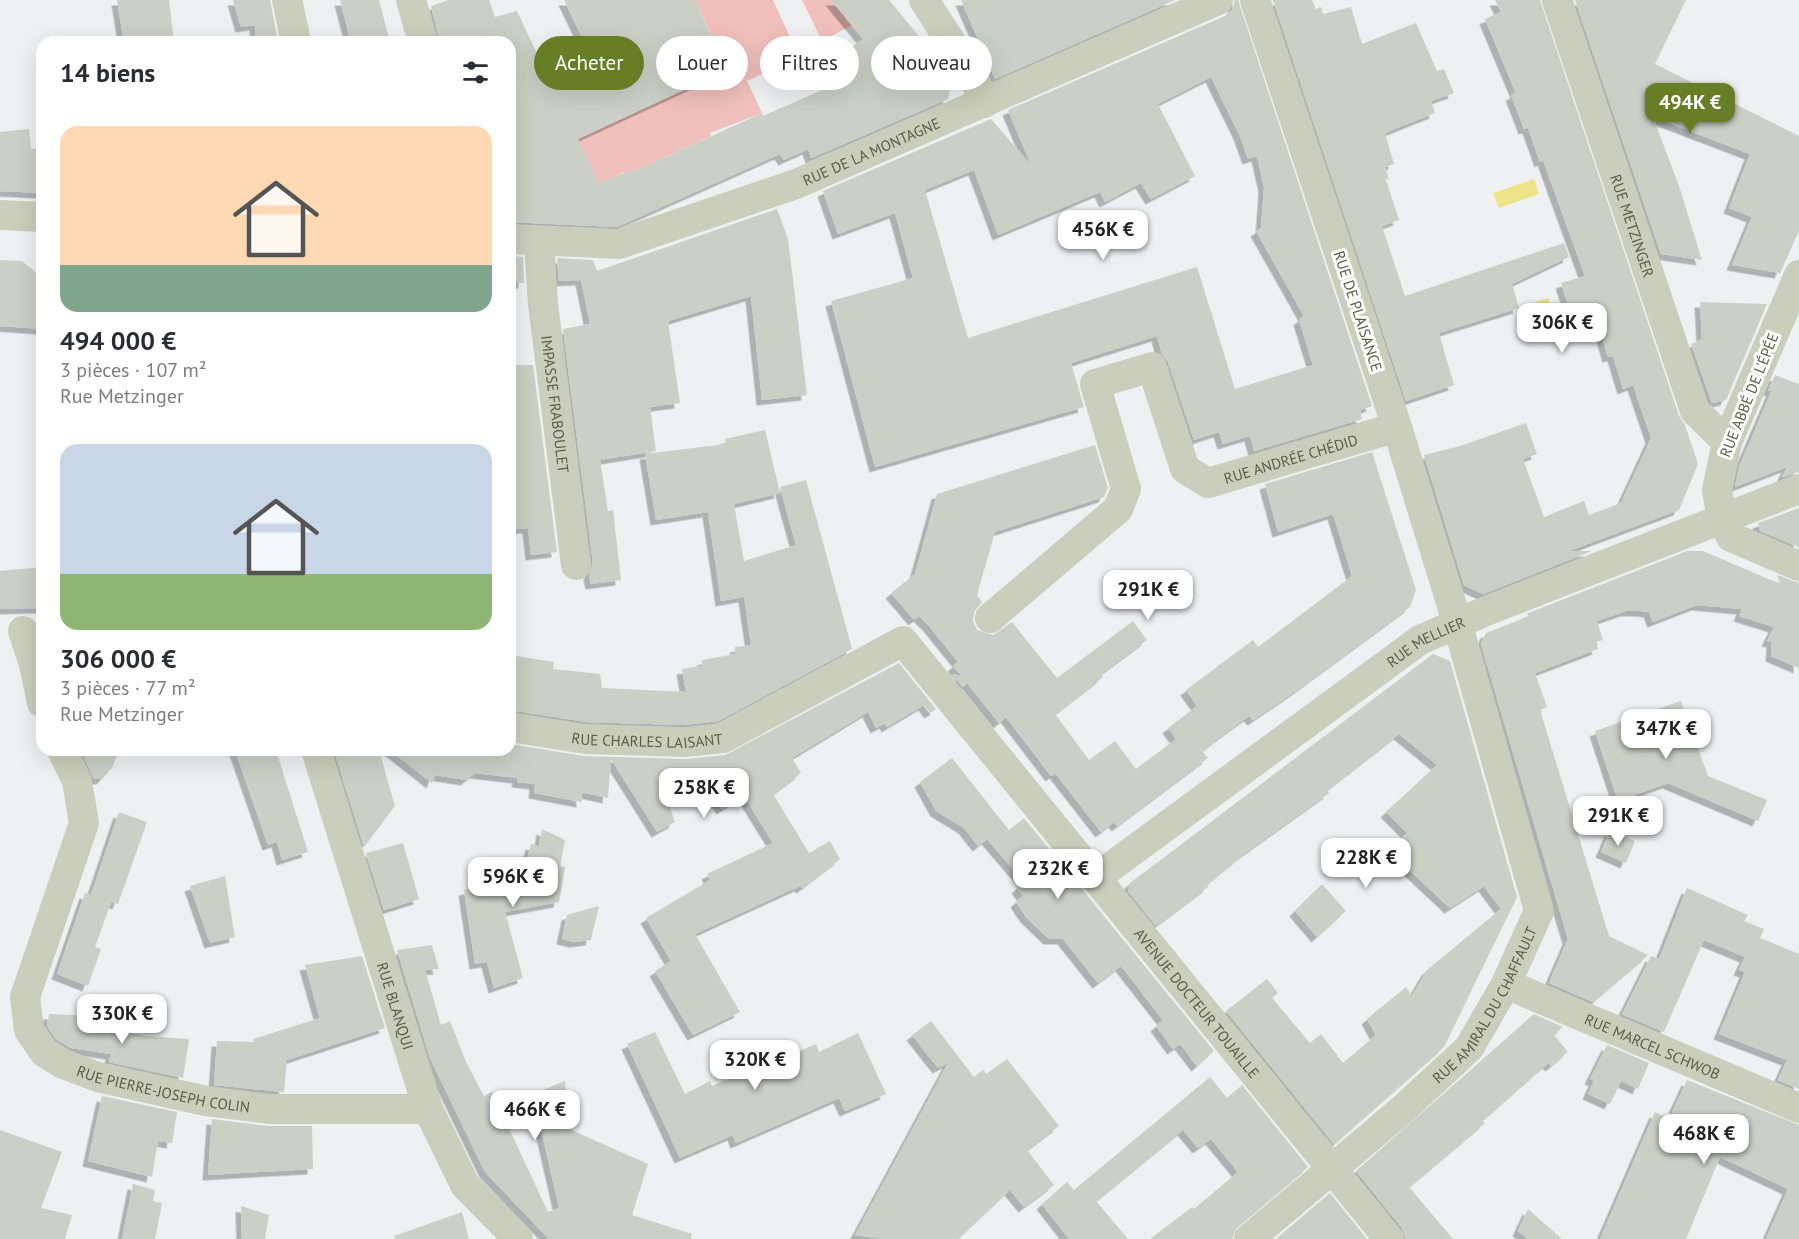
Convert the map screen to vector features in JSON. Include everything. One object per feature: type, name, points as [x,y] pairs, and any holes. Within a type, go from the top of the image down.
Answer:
[{"type":"street","points":[[287,0],[295,36]]},
{"type":"street","points":[[412,0],[421,36]]},
{"type":"street","points":[[924,0],[974,78],[984,104]]},
{"type":"street","name":"RUE DE LA MONTAGNE","points":[[524,240],[619,244],[796,184],[984,104],[1218,0]]},
{"type":"street","name":"RUE DE PLAISANCE","points":[[1255,0],[1397,427],[1457,622]]},
{"type":"street","name":"RUE METZINGER","points":[[1557,0],[1695,411],[1727,442]]},
{"type":"street","points":[[0,215],[36,217]]},
{"type":"street","name":"IMPASSE FRABOULET","points":[[524,240],[543,304],[576,565]]},
{"type":"street","name":"RUE ABBÉ DE L'ÉPÉE","points":[[1722,519],[1717,490],[1727,442],[1799,275]]},
{"type":"street","name":"RUE ANDRÉE CHÉDID","points":[[990,618],[1118,509],[1126,489],[1095,384],[1152,367],[1185,470],[1208,483],[1397,427]]},
{"type":"street","name":"RUE MELLIER","points":[[1097,877],[1420,640],[1457,622],[1799,489]]},
{"type":"street","points":[[1722,519],[1731,537],[1799,566]]},
{"type":"street","name":"RUE AMIRAL DU CHAFFAULT","points":[[1249,1239],[1469,1048],[1506,984],[1539,911],[1457,622]]},
{"type":"street","points":[[22,628],[36,674]]},
{"type":"street","name":"AVENUE DOCTEUR TOUAILLE","points":[[903,641],[1389,1239]]},
{"type":"street","name":"RUE CHARLES LAISANT","points":[[516,728],[585,739],[685,742],[723,738],[903,641]]},
{"type":"street","name":"RUE PIERRE-JOSEPH COLIN","points":[[65,756],[77,781],[84,823],[25,997],[29,1030],[44,1052],[63,1064],[98,1077],[206,1101],[270,1109],[428,1108]]},
{"type":"street","name":"RUE BLANQUI","points":[[318,756],[428,1108],[465,1185],[518,1239]]},
{"type":"street","name":"RUE MARCEL SCHWOB","points":[[1506,984],[1799,1108]]},
{"type":"shaded area","points":[[670,0],[773,0],[789,36],[760,36],[760,75],[748,81],[748,36],[712,36],[698,6],[633,36],[594,36]]},
{"type":"shaded area","points":[[802,0],[831,0],[852,25],[831,36],[820,36]]},
{"type":"shaded area","points":[[748,83],[762,113],[710,133],[711,136],[635,171],[622,173],[600,187],[578,139],[682,90],[748,90]]},
{"type":"shaded area","points":[[1534,179],[1539,194],[1499,208],[1493,193]]},
{"type":"shaded area","points":[[1548,298],[1558,333],[1540,339],[1530,304]]},
{"type":"building","points":[[117,0],[169,0],[173,36],[123,36]]},
{"type":"building","points":[[233,0],[270,0],[277,36],[256,36],[255,25],[241,27]]},
{"type":"building","points":[[340,0],[379,0],[388,36],[349,36]]},
{"type":"building","points":[[449,0],[489,0],[495,17],[517,11],[534,47],[534,90],[644,90],[644,36],[581,36],[564,0],[695,0],[711,36],[656,36],[656,90],[684,90],[578,139],[599,183],[634,169],[635,171],[762,113],[763,116],[822,90],[859,90],[859,42],[863,39],[831,0],[889,0],[919,36],[871,36],[871,90],[950,90],[948,99],[811,158],[808,149],[784,160],[780,154],[617,227],[516,222],[516,36],[438,36],[431,6]]},
{"type":"building","points":[[961,0],[1175,0],[995,79],[992,72],[992,36],[976,36]]},
{"type":"building","points":[[1235,0],[1238,0],[1372,406],[1360,410],[1362,419],[1254,451],[1250,436],[1223,444],[1219,432],[1194,440],[1157,336],[1071,363],[1084,407],[875,467],[831,301],[913,278],[895,213],[838,234],[823,191],[991,119],[1031,165],[1008,110],[1225,16],[1232,10]],"holes":[[[1211,77],[1239,134],[1248,159],[1257,156],[1264,187],[1261,228],[1256,231],[1304,316],[1299,320],[1313,365],[1235,389],[1197,267],[968,338],[925,190],[974,170],[998,235],[1100,192],[1105,202],[1141,183],[1151,199],[1195,176],[1158,104]]]},
{"type":"building","points":[[1273,0],[1312,0],[1316,9],[1321,7],[1323,14],[1351,7],[1362,44],[1416,23],[1437,71],[1444,69],[1454,93],[1431,101],[1435,113],[1385,133],[1394,164],[1385,167],[1389,179],[1386,180],[1399,220],[1382,226],[1405,296],[1564,243],[1569,257],[1512,284],[1519,308],[1439,333],[1454,385],[1406,401]]},
{"type":"building","points":[[1495,0],[1540,0],[1679,416],[1685,425],[1698,464],[1679,510],[1569,551],[1592,551],[1483,594],[1464,585],[1424,455],[1460,446],[1526,423],[1537,454],[1523,459],[1544,517],[1584,501],[1589,515],[1621,503],[1651,438],[1633,385],[1623,389],[1613,356],[1608,357],[1598,324],[1577,331],[1561,283],[1585,276],[1543,160],[1540,162],[1528,128],[1524,129],[1511,95],[1516,93],[1485,19],[1501,12]]},
{"type":"building","points":[[1575,0],[1686,0],[1655,64],[1799,136],[1799,231],[1780,273],[1732,265],[1752,217],[1729,208],[1750,154],[1653,117],[1679,186],[1702,260],[1661,254]]},
{"type":"building","points":[[29,129],[31,149],[36,149],[36,193],[0,191],[0,132]]},
{"type":"building","points":[[777,209],[788,239],[807,395],[762,400],[751,296],[668,321],[680,403],[650,407],[656,451],[600,460],[608,511],[613,510],[621,580],[591,584],[589,575],[593,563],[563,329],[590,324],[581,280],[559,281],[557,258],[593,260],[597,271]]},
{"type":"building","points":[[516,256],[523,257],[524,283],[516,283]]},
{"type":"building","points":[[0,260],[22,261],[36,272],[36,329],[0,326]]},
{"type":"building","points":[[1700,302],[1767,304],[1726,400],[1712,403],[1691,344],[1702,339]]},
{"type":"building","points":[[516,365],[533,365],[557,552],[531,555],[528,528],[516,529]]},
{"type":"building","points":[[1775,375],[1799,384],[1799,472],[1782,477],[1787,467],[1735,487],[1739,467],[1772,390],[1768,391]]},
{"type":"building","points":[[765,430],[780,493],[734,504],[744,561],[796,545],[780,487],[806,480],[852,649],[718,721],[684,725],[587,722],[516,711],[516,656],[554,662],[553,669],[600,674],[602,688],[686,692],[682,669],[702,666],[702,660],[735,654],[735,647],[751,645],[744,597],[721,601],[708,512],[656,520],[645,454],[726,444],[725,439]]},
{"type":"building","points":[[1095,445],[1108,488],[1104,497],[995,532],[977,595],[982,602],[974,612],[973,621],[977,630],[993,635],[1012,622],[1057,678],[1133,621],[1147,640],[1101,674],[1103,677],[1055,714],[1089,760],[1115,741],[1136,769],[1176,739],[1168,728],[1197,706],[1186,690],[1253,640],[1258,647],[1352,576],[1333,514],[1278,532],[1265,484],[1372,452],[1416,590],[1410,607],[1293,693],[1253,720],[1249,716],[1220,737],[1202,751],[1208,758],[1117,826],[1114,822],[1101,832],[1055,773],[1051,776],[1006,717],[999,723],[967,683],[963,687],[952,674],[962,676],[953,666],[958,662],[929,626],[919,616],[914,620],[891,593],[915,574],[937,494]]},
{"type":"building","points":[[1799,508],[1799,547],[1760,531],[1758,523]]},
{"type":"building","points":[[1687,551],[1703,551],[1780,584],[1777,575],[1799,583],[1799,668],[1771,656],[1772,642],[1767,641],[1774,627],[1739,616],[1742,609],[1697,605],[1653,622],[1649,612],[1641,611],[1626,611],[1597,621],[1603,640],[1595,642],[1598,649],[1535,673],[1547,707],[1540,710],[1609,936],[1648,955],[1593,1002],[1549,983],[1568,939],[1481,644],[1486,633],[1530,616],[1526,614]]},
{"type":"building","points":[[36,568],[36,608],[0,609],[0,571]]},
{"type":"building","points":[[1433,654],[1450,661],[1517,897],[1444,1047],[1334,1144],[1226,1011],[1267,979],[1278,993],[1272,998],[1310,1043],[1321,1034],[1343,1063],[1376,1035],[1367,1019],[1406,987],[1412,996],[1427,970],[1501,909],[1484,886],[1450,908],[1388,850],[1407,833],[1386,812],[1437,765],[1399,734],[1327,790],[1329,793],[1245,853],[1207,884],[1209,886],[1156,926],[1128,891],[1130,883]]},
{"type":"building","points":[[899,663],[936,709],[930,713],[924,705],[887,727],[885,723],[876,728],[868,712],[792,758],[801,773],[773,794],[809,853],[830,841],[840,859],[802,888],[800,886],[695,934],[740,1012],[693,1035],[655,971],[671,961],[646,918],[710,880],[707,874],[773,843],[744,796],[722,809],[713,796],[667,799],[675,822],[657,832],[611,759],[608,798],[581,792],[582,802],[534,793],[535,784],[517,782],[518,778],[475,773],[466,780],[435,775],[432,783],[398,756],[516,756],[516,745],[584,756],[685,759],[725,755]]},
{"type":"building","points":[[1681,701],[1708,776],[1767,800],[1758,821],[1668,783],[1618,801],[1595,731]]},
{"type":"building","points":[[84,756],[117,756],[112,768],[102,779],[94,779]]},
{"type":"building","points":[[237,756],[278,756],[308,852],[282,860],[277,842],[268,845]]},
{"type":"building","points":[[336,756],[381,756],[395,806],[364,847]]},
{"type":"building","points":[[952,758],[1009,830],[1024,818],[1214,1051],[1197,1066],[1180,1044],[1173,1049],[1156,1026],[1163,1020],[1121,966],[1098,983],[1063,939],[1049,939],[1026,917],[1016,902],[1023,896],[1017,888],[1024,882],[987,839],[978,846],[964,828],[936,811],[920,782]]},
{"type":"building","points":[[119,812],[147,822],[118,904],[111,902],[95,947],[101,949],[88,986],[57,974],[85,893],[91,895]]},
{"type":"building","points":[[542,829],[565,840],[560,866],[565,867],[559,902],[505,912],[523,978],[494,988],[487,962],[475,964],[464,890],[522,880],[531,844],[539,846]]},
{"type":"building","points":[[1610,831],[1635,841],[1626,863],[1601,852]]},
{"type":"building","points":[[403,843],[419,899],[384,910],[366,853]]},
{"type":"building","points":[[225,876],[235,937],[210,943],[190,886]]},
{"type":"building","points":[[1322,884],[1346,911],[1317,937],[1295,911]]},
{"type":"building","points":[[1687,888],[1748,915],[1744,921],[1764,929],[1760,938],[1799,954],[1799,1089],[1778,1080],[1787,1060],[1719,1034],[1745,972],[1739,970],[1745,957],[1704,940],[1664,1032],[1622,1014],[1651,956],[1659,959]]},
{"type":"building","points":[[599,906],[591,940],[575,942],[562,939],[567,915]]},
{"type":"building","points":[[432,945],[439,969],[425,970],[441,1025],[450,1021],[466,1062],[484,1096],[492,1092],[548,1212],[559,1208],[533,1094],[565,1081],[569,1129],[648,1164],[632,1215],[692,1234],[691,1239],[549,1239],[485,1172],[430,1058],[397,950]]},
{"type":"building","points":[[362,956],[385,1028],[287,1060],[284,1092],[214,1085],[217,1041],[254,1042],[253,1039],[320,1018],[305,965]]},
{"type":"building","points":[[49,1014],[76,1015],[99,1027],[147,1036],[189,1039],[183,1078],[109,1062],[111,1054],[71,1048],[56,1039],[47,1026]]},
{"type":"building","points":[[1534,1014],[1563,1027],[1554,1035],[1568,1052],[1551,1066],[1548,1063],[1482,1121],[1485,1123],[1409,1187],[1453,1239],[1406,1239],[1402,1228],[1356,1171]]},
{"type":"building","points":[[931,1021],[974,1077],[983,1070],[986,1074],[1007,1059],[1059,1126],[1027,1150],[1054,1185],[1024,1207],[1010,1190],[958,1239],[883,1239],[855,1235],[948,1063],[938,1068],[912,1035]]},
{"type":"building","points":[[655,1032],[685,1094],[710,1081],[712,1086],[762,1064],[761,1061],[787,1049],[791,1055],[816,1044],[819,1052],[858,1033],[886,1094],[845,1111],[839,1098],[736,1143],[733,1135],[680,1158],[627,1044]]},
{"type":"building","points":[[1607,1045],[1649,1063],[1638,1089],[1621,1081],[1610,1104],[1588,1094],[1594,1081],[1590,1079]]},
{"type":"building","points":[[1210,1077],[1227,1098],[1242,1085],[1308,1167],[1238,1226],[1232,1239],[1150,1239],[1192,1207],[1194,1209],[1238,1172],[1211,1139],[1198,1148],[1183,1130],[1096,1201],[1128,1239],[1069,1239],[1042,1204],[1067,1182],[1074,1190]]},
{"type":"building","points":[[1687,1080],[1799,1125],[1799,1239],[1766,1239],[1788,1189],[1720,1157],[1686,1239],[1600,1239],[1655,1112],[1669,1119]]},
{"type":"building","points":[[102,1096],[177,1112],[172,1143],[158,1141],[152,1177],[88,1161]]},
{"type":"building","points":[[212,1119],[268,1126],[312,1126],[313,1169],[208,1175]]},
{"type":"building","points":[[0,1130],[62,1152],[41,1208],[72,1215],[65,1239],[0,1239]]},
{"type":"building","points":[[133,1184],[155,1190],[153,1201],[162,1203],[155,1239],[122,1239]]},
{"type":"building","points":[[1330,1193],[1367,1239],[1276,1239]]},
{"type":"building","points":[[241,1206],[269,1215],[265,1239],[242,1239]]},
{"type":"building","points":[[1528,1209],[1562,1239],[1528,1239],[1518,1231]]},
{"type":"building","points":[[462,1212],[469,1239],[395,1239],[394,1236]]}]
